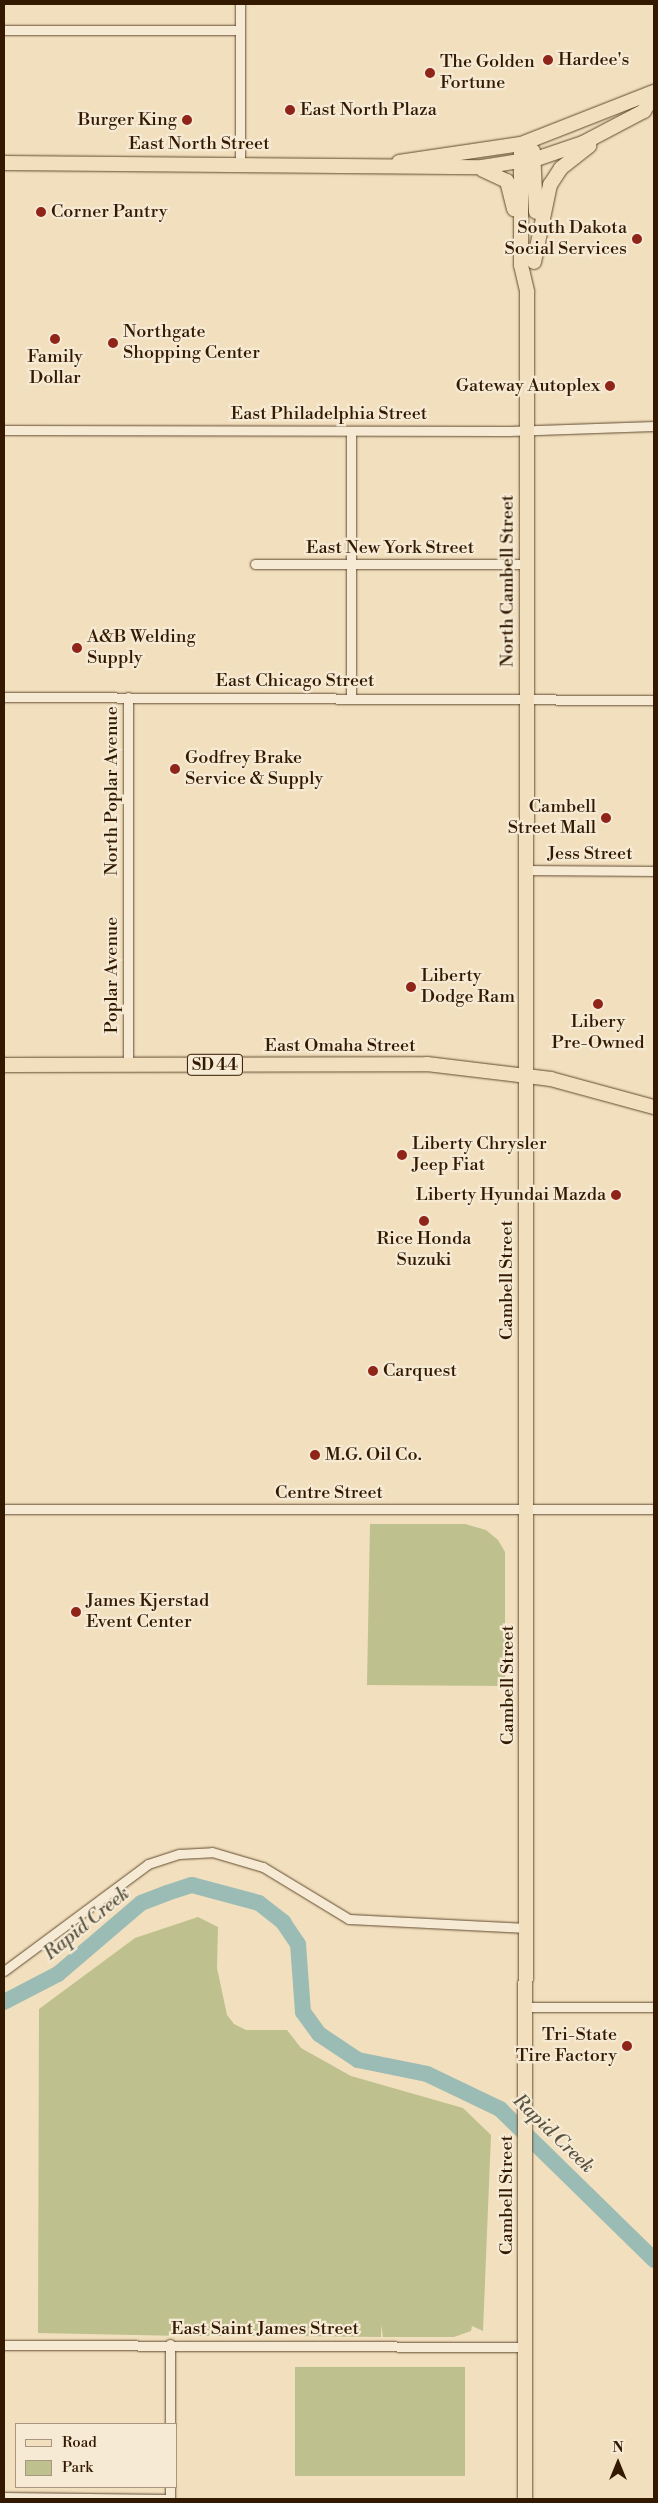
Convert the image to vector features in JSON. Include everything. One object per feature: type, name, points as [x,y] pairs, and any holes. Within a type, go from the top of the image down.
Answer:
[{"type":"main road","name":"East North Street","points":[[4,163],[395,164],[433,170],[472,168],[528,160],[620,126],[644,111],[654,94]]},
{"type":"main road","name":"East North Street","points":[[395,164],[527,142],[654,94]]},
{"type":"main road","points":[[534,262],[543,204],[554,178],[570,160],[620,126]]},
{"type":"main road","name":"North Cambell Street","points":[[527,142],[534,262],[527,292]]},
{"type":"main road","name":"North Cambell Street","points":[[526,870],[527,292],[520,240],[528,160]]},
{"type":"main road","points":[[472,168],[507,181],[520,240]]},
{"type":"main road","name":"Cambell Street","points":[[525,2499],[528,1928],[526,870]]},
{"type":"main road","name":"East Omaha Street","points":[[4,1065],[427,1064],[526,1074]]},
{"type":"main road","name":"SD 44","points":[[526,1074],[654,1107]]},
{"type":"street","points":[[240,4],[240,163]]},
{"type":"street","points":[[4,30],[240,30]]},
{"type":"street","name":"East Philadelphia Street","points":[[4,430],[351,431],[654,426]]},
{"type":"street","points":[[351,431],[351,697]]},
{"type":"street","name":"East New York Street","points":[[255,564],[526,564]]},
{"type":"street","name":"North Poplar Avenue","points":[[128,697],[128,885]]},
{"type":"street","name":"East Chicago Street","points":[[4,698],[351,697],[654,700]]},
{"type":"street","name":"Jess Street","points":[[526,870],[654,871]]},
{"type":"street","name":"Poplar Avenue","points":[[128,885],[128,1065]]},
{"type":"street","name":"Centre Street","points":[[4,1509],[654,1509]]},
{"type":"street","points":[[4,1970],[148,1864],[179,1854],[212,1852],[263,1867],[349,1919],[528,1928]]},
{"type":"street","points":[[527,2007],[654,2007]]},
{"type":"street","points":[[170,2344],[170,2423]]},
{"type":"street","name":"East Saint James Street","points":[[4,2345],[170,2344],[526,2347]]},
{"type":"street","points":[[4,2497],[170,2499]]},
{"type":"green space","points":[[370,1524],[465,1524],[486,1530],[498,1540],[505,1552],[505,1686],[367,1685]]},
{"type":"green space","points":[[198,1917],[218,1927],[217,1968],[227,2015],[234,2024],[246,2030],[287,2030],[301,2048],[351,2076],[463,2108],[491,2135],[483,2331],[472,2326],[471,2331],[454,2337],[383,2337],[381,2325],[381,2337],[288,2336],[287,2324],[286,2336],[187,2336],[185,2325],[184,2336],[38,2333],[39,2009],[135,1938]]},
{"type":"green space","points":[[295,2367],[465,2367],[465,2476],[295,2476]]},
{"type":"waterway","name":"Rapid Creek","points":[[4,2002],[58,1974],[141,1903],[192,1885],[259,1903],[283,1922],[298,1944],[303,2012],[319,2034],[358,2060],[427,2074],[500,2109],[654,2260]]},
{"type":"place","name":"Hardee's","points":[[548,60]]},
{"type":"place","name":"The Golden Fortune","points":[[430,73]]},
{"type":"place","name":"East North Plaza","points":[[290,110]]},
{"type":"place","name":"Burger King","points":[[187,120]]},
{"type":"place","name":"Corner Pantry","points":[[41,212]]},
{"type":"place","name":"South Dakota Social Services","points":[[637,239]]},
{"type":"place","name":"Family Dollar","points":[[55,339]]},
{"type":"place","name":"Northgate Shopping Center","points":[[113,343]]},
{"type":"place","name":"Gateway Autoplex","points":[[610,386]]},
{"type":"place","name":"A&B Welding Supply","points":[[77,648]]},
{"type":"place","name":"Godfrey Brake Service & Supply","points":[[175,769]]},
{"type":"place","name":"Cambell Street Mall","points":[[606,818]]},
{"type":"place","name":"Liberty Dodge Ram","points":[[411,987]]},
{"type":"place","name":"Libery Pre-Owned","points":[[598,1004]]},
{"type":"place","name":"Liberty Chrysler Jeep Fiat","points":[[402,1155]]},
{"type":"place","name":"Liberty Hyundai Mazda","points":[[616,1195]]},
{"type":"place","name":"Rice Honda Suzuki","points":[[424,1221]]},
{"type":"place","name":"Carquest","points":[[373,1371]]},
{"type":"place","name":"M.G. Oil Co.","points":[[315,1455]]},
{"type":"place","name":"James Kjerstad Event Center","points":[[76,1612]]},
{"type":"place","name":"Tri-State Tire Factory","points":[[627,2046]]}]
